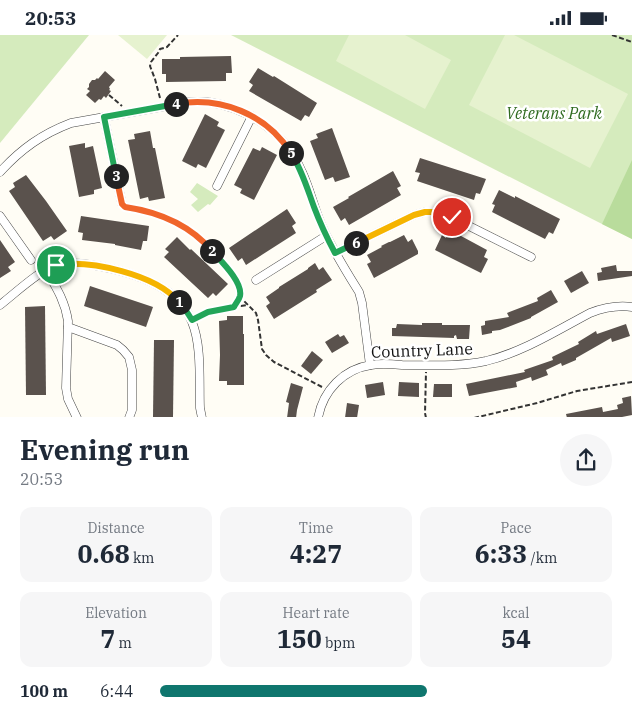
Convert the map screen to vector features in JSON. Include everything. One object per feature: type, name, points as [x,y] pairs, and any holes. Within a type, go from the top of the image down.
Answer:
[{"type":"street","points":[[0,172],[26,147],[56,128],[72,123],[189,102],[207,102],[239,110],[252,116],[278,136],[288,148],[303,174],[314,208],[326,236],[362,303],[370,365]]},
{"type":"street","points":[[217,186],[252,116]]},
{"type":"street","points":[[104,117],[122,204]]},
{"type":"street","points":[[335,253],[414,215],[425,212],[437,212],[452,217],[531,257]]},
{"type":"street","points":[[0,217],[30,259]]},
{"type":"street","points":[[256,280],[326,236]]},
{"type":"street","points":[[0,305],[46,270],[56,265],[64,264],[90,265],[113,269],[135,275],[159,286],[176,298],[192,320],[198,345],[202,417]]},
{"type":"street","points":[[46,270],[66,309],[68,327],[66,388],[68,399],[77,417]]},
{"type":"street","name":"Country Lane","points":[[318,417],[324,399],[336,382],[358,368],[370,365],[464,364],[485,361],[524,348],[590,313],[614,307],[632,307]]},
{"type":"street","points":[[68,327],[116,345],[124,350],[129,357],[132,370],[132,410],[129,417]]},
{"type":"path","points":[[160,98],[151,71],[151,62],[160,49],[166,47],[178,35]]},
{"type":"path","points":[[612,35],[632,42]]},
{"type":"path","points":[[109,95],[129,113]]},
{"type":"path","points":[[122,204],[125,207],[156,213],[170,219],[194,233],[205,243],[233,275],[240,289],[240,294],[234,307]]},
{"type":"path","points":[[240,294],[256,313],[262,349],[266,355],[274,362],[329,391]]},
{"type":"path","points":[[192,320],[208,312],[248,305]]},
{"type":"path","points":[[426,417],[427,365]]},
{"type":"path","points":[[474,417],[537,403],[576,391],[632,382]]},
{"type":"green space","points":[[0,35],[89,35],[0,143]]},
{"type":"green space","points":[[118,35],[167,35],[147,59]]},
{"type":"green space","name":"Veterans Park","points":[[231,35],[632,35],[632,239],[602,224]]},
{"type":"green space","points":[[349,35],[405,35],[451,60],[425,109],[336,61]]},
{"type":"green space","points":[[505,35],[514,35],[628,94],[590,168],[469,105]]},
{"type":"green space","points":[[632,160],[632,239],[602,224]]},
{"type":"green space","points":[[197,183],[218,196],[210,205],[208,204],[198,212],[191,205],[198,199],[190,192]]},
{"type":"building","points":[[231,56],[232,73],[226,73],[226,81],[166,82],[166,74],[162,74],[162,59]]},
{"type":"building","points":[[258,68],[317,103],[309,117],[305,115],[301,121],[249,91],[253,85],[249,82]]},
{"type":"building","points":[[105,71],[115,80],[109,87],[111,91],[106,98],[104,96],[95,103],[86,95],[90,91],[87,89],[92,80],[98,79]]},
{"type":"building","points":[[205,114],[219,122],[217,126],[225,130],[206,168],[198,164],[196,168],[182,161]]},
{"type":"building","points":[[332,128],[350,177],[335,182],[333,177],[325,180],[310,141],[318,138],[316,134]]},
{"type":"building","points":[[150,131],[165,198],[149,201],[148,197],[140,199],[128,140],[135,139],[134,134]]},
{"type":"building","points":[[85,143],[85,148],[93,146],[102,188],[94,190],[94,194],[79,197],[69,146]]},
{"type":"building","points":[[262,147],[277,155],[254,200],[240,193],[242,189],[234,185],[253,148],[260,151]]},
{"type":"building","points":[[420,158],[486,179],[480,194],[476,193],[474,200],[417,181],[420,173],[415,172]]},
{"type":"building","points":[[393,171],[401,186],[397,188],[401,195],[349,225],[345,218],[341,221],[333,207]]},
{"type":"building","points":[[26,175],[67,231],[54,240],[51,236],[43,241],[9,191],[15,187],[13,183]]},
{"type":"building","points":[[499,190],[560,219],[553,234],[549,232],[545,239],[492,212],[495,205],[492,204]]},
{"type":"building","points":[[287,209],[296,223],[292,226],[296,233],[246,265],[242,258],[238,261],[229,248]]},
{"type":"building","points":[[81,216],[149,226],[147,241],[143,241],[141,250],[115,244],[82,240],[83,233],[78,232]]},
{"type":"building","points":[[450,230],[487,250],[484,257],[488,259],[481,273],[435,250],[442,235],[446,238]]},
{"type":"building","points":[[404,235],[408,242],[412,239],[418,254],[374,278],[367,264],[371,262],[367,255]]},
{"type":"building","points":[[177,237],[228,284],[216,296],[213,293],[208,298],[164,257],[169,252],[165,249]]},
{"type":"building","points":[[0,240],[15,262],[8,267],[11,271],[0,278]]},
{"type":"building","points":[[315,263],[319,270],[323,267],[332,280],[316,290],[317,292],[274,319],[266,306],[270,303],[266,297]]},
{"type":"building","points":[[616,265],[617,271],[632,271],[632,276],[598,281],[597,273],[602,272],[601,268]]},
{"type":"building","points":[[582,271],[589,283],[571,293],[564,281]]},
{"type":"building","points":[[90,286],[153,307],[146,327],[84,306]]},
{"type":"building","points":[[551,290],[558,302],[531,318],[482,335],[481,326],[485,325],[485,321],[509,317],[507,313],[538,301],[537,298]]},
{"type":"building","points":[[45,306],[46,395],[26,395],[25,307]]},
{"type":"building","points":[[227,316],[243,316],[244,385],[227,385],[227,381],[219,381],[219,321],[227,320]]},
{"type":"building","points":[[422,323],[470,325],[469,339],[457,339],[456,335],[454,338],[392,336],[392,328],[396,328],[397,324],[422,325]]},
{"type":"building","points":[[626,324],[630,336],[612,342],[611,338],[576,358],[576,360],[562,366],[561,363],[546,370],[548,375],[532,381],[531,377],[516,382],[517,387],[469,396],[466,384],[525,372],[524,370],[553,360],[552,357],[579,344],[578,342],[596,331],[597,334]]},
{"type":"building","points":[[338,334],[340,337],[344,335],[349,343],[332,353],[325,342]]},
{"type":"building","points":[[154,340],[174,340],[173,417],[153,417]]},
{"type":"building","points":[[312,351],[323,360],[311,374],[301,366]]},
{"type":"building","points":[[383,382],[385,395],[367,398],[365,385]]},
{"type":"building","points":[[399,382],[419,383],[419,397],[398,396]]},
{"type":"building","points":[[291,383],[303,387],[296,417],[287,417],[289,403],[286,402]]},
{"type":"building","points":[[434,384],[452,384],[452,397],[433,397]]},
{"type":"building","points":[[631,396],[632,415],[622,417],[567,417],[566,414],[602,407],[603,412],[618,409],[617,405],[623,403],[622,398]]},
{"type":"building","points":[[347,403],[359,405],[357,417],[345,417]]},
{"type":"route","points":[[56,265],[90,265],[135,275],[165,289],[176,298],[192,320],[208,312],[234,307],[240,294],[237,282],[205,243],[194,233],[170,219],[156,213],[125,207],[122,204],[104,117],[189,102],[207,102],[239,110],[252,116],[278,136],[288,148],[303,174],[314,208],[335,253],[414,215],[425,212],[437,212],[452,217]]}]
